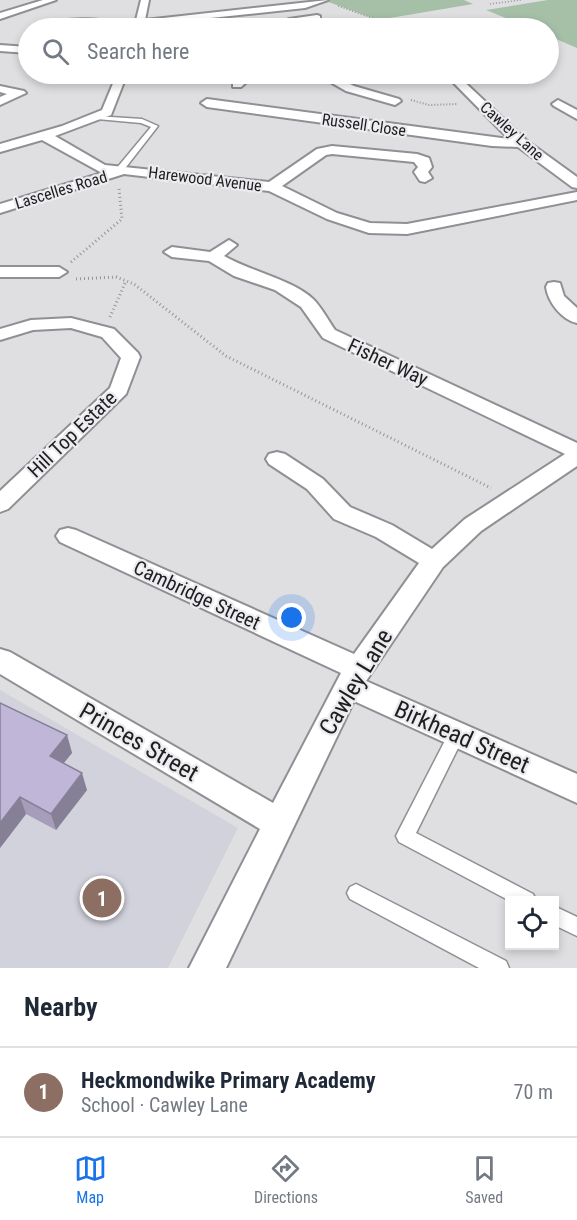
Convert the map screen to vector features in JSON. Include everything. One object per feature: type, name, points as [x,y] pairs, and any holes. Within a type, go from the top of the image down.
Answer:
[{"type":"street","points":[[0,16],[52,0]]},
{"type":"street","points":[[142,18],[145,0]]},
{"type":"street","points":[[203,18],[305,5],[323,0]]},
{"type":"street","points":[[81,18],[97,12]]},
{"type":"street","points":[[311,18],[318,17]]},
{"type":"street","points":[[0,48],[18,49]]},
{"type":"street","points":[[0,100],[25,91],[1,81]]},
{"type":"street","points":[[0,148],[45,136],[107,112],[118,84]]},
{"type":"street","points":[[340,84],[395,101]]},
{"type":"street","name":"Cawley Lane","points":[[460,84],[521,143],[577,184]]},
{"type":"street","name":"Russell Close","points":[[207,103],[492,142],[521,143]]},
{"type":"street","points":[[558,104],[577,115]]},
{"type":"street","name":"Harewood Avenue","points":[[45,136],[102,169],[273,187],[332,216],[369,228],[407,229],[444,224],[577,196]]},
{"type":"street","points":[[273,187],[322,152],[332,150],[417,158],[424,161],[425,167],[421,172],[426,178]]},
{"type":"street","name":"Lascelles Road","points":[[0,209],[119,171]]},
{"type":"street","points":[[213,257],[229,245]]},
{"type":"street","name":"Fisher Way","points":[[172,252],[213,257],[240,272],[281,286],[307,303],[329,334],[577,451]]},
{"type":"street","points":[[0,272],[59,272]]},
{"type":"street","points":[[550,294],[577,318]]},
{"type":"street","name":"Hill Top Estate","points":[[0,335],[31,325],[71,323],[108,333],[131,357],[119,390],[0,504]]},
{"type":"street","name":"Cawley Lane","points":[[207,968],[353,677],[434,561],[473,525],[577,456]]},
{"type":"street","points":[[277,459],[315,484],[342,513],[384,531],[434,561]]},
{"type":"street","name":"Cambridge Street","points":[[68,536],[353,677]]},
{"type":"street","name":"Princes Street","points":[[0,660],[279,823]]},
{"type":"street","name":"Birkhead Street","points":[[353,677],[457,734],[577,789]]},
{"type":"lane","points":[[97,117],[142,121],[155,126],[119,171]]},
{"type":"lane","points":[[457,734],[405,836],[519,896]]},
{"type":"lane","points":[[356,893],[499,968]]},
{"type":"lane","points":[[559,917],[577,927]]},
{"type":"path","points":[[323,0],[372,18]]},
{"type":"path","points":[[490,4],[521,0]]},
{"type":"path","points":[[119,171],[122,219],[59,272],[62,280],[116,277],[134,284],[226,356],[512,499]]},
{"type":"path","points":[[103,331],[126,281]]},
{"type":"shaded area","points":[[0,690],[238,828],[168,968],[0,968]]},
{"type":"green space","points":[[323,0],[464,0],[473,4],[390,18],[372,18]]},
{"type":"green space","points":[[548,0],[577,0],[577,48],[559,40],[559,18],[506,18],[486,10]]},
{"type":"building","points":[[0,703],[67,735],[50,756],[82,773],[51,814],[20,797],[0,823]]},
{"type":"place","name":"Heckmondwike Primary Academy","points":[[102,898]]}]
